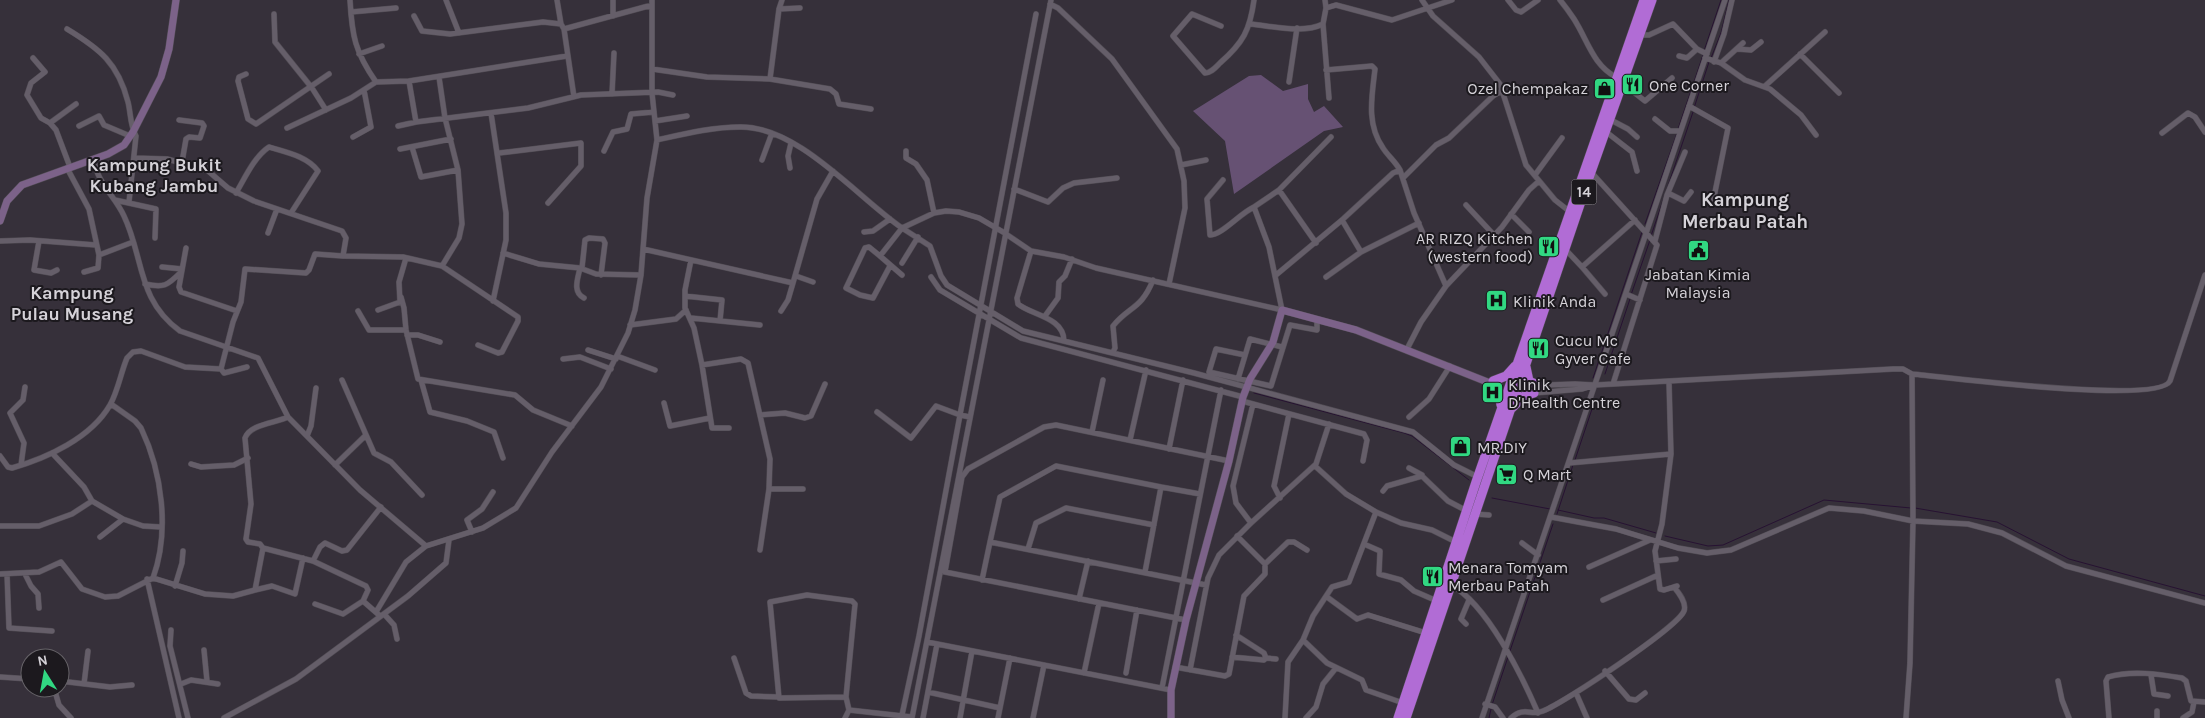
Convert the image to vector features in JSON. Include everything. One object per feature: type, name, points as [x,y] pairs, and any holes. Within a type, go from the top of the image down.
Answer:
[{"type":"highway","name":"14","points":[[1636,37],[1644,0]]},
{"type":"highway","name":"14","points":[[1522,362],[1569,211],[1652,0]]},
{"type":"highway","name":"14","points":[[1403,711],[1451,585],[1478,478],[1500,412],[1513,388],[1564,248],[1609,119],[1619,80]]},
{"type":"highway","points":[[1500,412],[1502,400],[1493,382],[1506,376],[1522,362],[1529,381],[1537,390],[1524,396],[1510,410]]},
{"type":"highway","name":"14","points":[[1403,711],[1456,542],[1470,512],[1510,410],[1513,388]]},
{"type":"street","points":[[0,221],[7,201],[16,189],[44,176],[115,151],[131,134],[153,94],[166,63],[176,0]]},
{"type":"street","points":[[350,0],[353,36],[359,54],[376,82]]},
{"type":"street","points":[[446,0],[459,33]]},
{"type":"street","points":[[557,0],[560,24],[564,29],[574,97]]},
{"type":"street","points":[[613,0],[613,16]]},
{"type":"street","points":[[770,79],[779,9],[782,0]]},
{"type":"street","points":[[1220,26],[1192,14],[1173,36],[1204,73],[1211,72],[1237,48],[1250,24],[1254,0]]},
{"type":"street","points":[[1325,0],[1326,8],[1322,24],[1329,98]]},
{"type":"street","points":[[1422,0],[1433,16],[1479,57],[1503,90],[1524,160],[1560,205],[1569,211]]},
{"type":"street","points":[[1326,8],[1336,5],[1367,15],[1392,20],[1452,0]]},
{"type":"street","points":[[1508,0],[1516,10],[1521,12],[1538,0]]},
{"type":"street","points":[[1560,0],[1574,18],[1604,71],[1619,80],[1645,101],[1672,78]]},
{"type":"street","points":[[1654,241],[1672,170],[1678,131],[1693,107],[1706,56],[1725,0]]},
{"type":"street","points":[[1680,56],[1687,58],[1706,56],[1724,34],[1732,0]]},
{"type":"street","points":[[1169,284],[1184,208],[1184,181],[1181,165],[1172,140],[1112,59],[1050,2],[1004,232],[944,563],[945,570],[948,574],[1186,620]]},
{"type":"street","points":[[380,614],[406,562],[426,546],[472,532],[516,508],[569,424],[596,395],[630,325],[644,249],[647,198],[657,140],[652,93],[652,3],[564,29]]},
{"type":"street","points":[[351,12],[396,8]]},
{"type":"street","points":[[779,9],[800,8]]},
{"type":"street","points":[[274,14],[275,42],[326,110]]},
{"type":"street","points":[[902,715],[919,636],[1036,14]]},
{"type":"street","points":[[414,16],[420,29],[424,32],[459,33],[543,22],[560,24]]},
{"type":"street","points":[[1250,24],[1297,28],[1316,27],[1322,24]]},
{"type":"street","points":[[1636,37],[1648,35],[1673,24],[1706,56],[1721,63],[1746,80],[1765,86],[1795,109],[1816,135]]},
{"type":"street","points":[[1289,82],[1297,28]]},
{"type":"street","points":[[67,29],[92,44],[118,72],[128,103],[131,134]]},
{"type":"street","points":[[1765,86],[1825,32]]},
{"type":"street","points":[[1737,49],[1751,50],[1761,42]]},
{"type":"street","points":[[1721,63],[1743,43]]},
{"type":"street","points":[[359,54],[382,46]]},
{"type":"street","points":[[612,94],[614,53]]},
{"type":"street","points":[[1800,54],[1839,93]]},
{"type":"street","points":[[287,128],[326,110],[376,82],[409,82],[567,56]]},
{"type":"street","points":[[33,58],[45,72],[31,83],[27,94],[41,118],[50,123],[56,130],[69,168],[89,209],[99,255],[98,268],[84,272]]},
{"type":"street","points":[[1026,66],[1037,69]]},
{"type":"street","points":[[1326,70],[1372,66],[1376,69],[1371,111],[1372,125],[1383,148],[1400,170],[1419,223],[1446,286]]},
{"type":"street","points":[[652,69],[707,77],[770,79],[830,90],[836,94],[839,104],[870,109]]},
{"type":"street","points":[[246,74],[239,77],[238,81],[248,119],[252,124],[259,123],[309,85],[329,74]]},
{"type":"street","points":[[439,77],[445,118],[458,170],[462,224],[459,238],[442,266]]},
{"type":"street","points":[[409,82],[416,122]]},
{"type":"street","points":[[353,137],[371,127],[364,90]]},
{"type":"street","points":[[1402,178],[1436,145],[1449,138],[1493,96],[1503,90]]},
{"type":"street","points":[[1021,91],[1032,93]]},
{"type":"street","points":[[398,126],[528,108],[574,97],[652,93],[673,95]]},
{"type":"street","points":[[50,123],[76,104]]},
{"type":"street","points":[[1693,107],[1725,124],[1728,129],[1713,202]]},
{"type":"street","points":[[604,151],[614,132],[626,130],[631,114],[654,112]]},
{"type":"street","points":[[491,113],[506,213],[503,253],[493,302]]},
{"type":"street","points":[[2162,133],[2188,113],[2195,117],[2205,132]]},
{"type":"street","points":[[79,126],[99,116],[104,126],[136,136],[129,202]]},
{"type":"street","points":[[655,121],[687,116]]},
{"type":"street","points":[[1609,119],[1628,129],[1637,137]]},
{"type":"street","points":[[1655,119],[1663,127],[1678,131]]},
{"type":"street","points":[[179,120],[202,123],[204,126],[200,138],[189,137],[186,139],[182,162]]},
{"type":"street","points":[[657,140],[714,129],[740,127],[772,133],[791,143],[833,171],[890,219],[930,246],[940,284],[981,310]]},
{"type":"street","points":[[1605,130],[1632,152],[1637,171]]},
{"type":"street","points":[[762,160],[772,133]]},
{"type":"street","points":[[1223,180],[1207,199],[1210,236],[1224,230],[1238,216],[1278,190],[1332,138]]},
{"type":"street","points":[[1535,175],[1562,138]]},
{"type":"street","points":[[400,149],[451,140]]},
{"type":"street","points":[[498,153],[581,143],[581,166],[548,203]]},
{"type":"street","points":[[790,168],[788,156],[791,143]]},
{"type":"street","points":[[236,193],[257,158],[266,148],[269,147],[296,156],[311,164],[318,171],[291,213]]},
{"type":"street","points":[[412,147],[421,177],[458,170]]},
{"type":"street","points":[[906,151],[906,158],[916,164],[926,180],[934,213]]},
{"type":"street","points":[[1672,170],[1685,152]]},
{"type":"street","points":[[135,158],[164,158],[206,170],[236,193],[342,231],[346,238],[343,256]]},
{"type":"street","points":[[94,159],[96,173],[126,218],[144,284],[149,294],[175,327],[227,349],[253,355],[260,361],[286,418],[307,436],[335,466],[426,546]]},
{"type":"street","points":[[1181,165],[1206,160]]},
{"type":"street","points":[[1276,275],[1316,243],[1360,201],[1400,170]]},
{"type":"street","points":[[781,311],[788,300],[796,276],[817,199],[833,171]]},
{"type":"street","points":[[1591,172],[1648,233],[1657,246],[1613,384]]},
{"type":"street","points":[[1014,189],[1048,202],[1063,188],[1074,183],[1117,178]]},
{"type":"street","points":[[1407,348],[1446,286],[1511,214],[1528,190],[1539,181]]},
{"type":"street","points":[[1278,190],[1316,243]]},
{"type":"street","points":[[1665,194],[1684,201],[1691,192]]},
{"type":"street","points":[[1482,718],[1648,233],[1665,194]]},
{"type":"street","points":[[114,200],[156,209],[155,238]]},
{"type":"street","points":[[1466,205],[1493,234]]},
{"type":"street","points":[[1171,718],[1175,667],[1195,582],[1229,461],[1247,384],[1272,344],[1282,310],[1276,275],[1254,207]]},
{"type":"street","points":[[268,233],[277,209]]},
{"type":"street","points":[[880,256],[902,228],[934,213],[946,210],[959,212],[978,218],[1004,232],[1031,251],[1072,259],[1096,268],[1317,319],[1407,348],[1493,382],[1513,388],[1537,390],[1582,390],[1613,384],[1893,369],[1903,369],[1912,374],[2080,390],[2140,390],[2164,387],[2170,381],[2205,275]]},
{"type":"street","points":[[1511,214],[1529,232]]},
{"type":"street","points":[[864,232],[873,231],[890,219]]},
{"type":"street","points":[[1342,220],[1361,252]]},
{"type":"street","points":[[1582,267],[1635,220]]},
{"type":"street","points":[[1326,277],[1361,252],[1419,223]]},
{"type":"street","points":[[902,263],[918,237]]},
{"type":"street","points":[[584,298],[578,295],[576,290],[585,240],[589,238],[603,239],[605,243],[601,275]]},
{"type":"street","points":[[0,241],[39,241],[96,245]]},
{"type":"street","points":[[39,241],[34,270],[51,273],[58,270]]},
{"type":"street","points":[[99,255],[133,242]]},
{"type":"street","points":[[890,266],[873,298],[847,289],[846,284],[865,248],[869,247],[902,276]]},
{"type":"street","points":[[186,248],[179,287],[180,292],[237,311]]},
{"type":"street","points":[[1564,248],[1605,294]]},
{"type":"street","points":[[644,249],[793,283]]},
{"type":"street","points":[[1031,251],[1017,301],[1022,308],[1044,316],[1062,332],[1067,345]]},
{"type":"street","points":[[503,253],[539,264],[581,268],[601,275],[638,275]]},
{"type":"street","points":[[221,369],[242,298],[243,272],[245,269],[306,273],[310,270],[315,254],[406,258],[442,266],[493,302],[516,313],[518,321],[502,352],[498,353],[478,345]]},
{"type":"street","points":[[406,258],[400,282],[401,297],[406,333],[414,372],[418,380],[515,395],[533,410],[569,424]]},
{"type":"street","points":[[1044,316],[1058,298],[1059,284],[1065,276],[1072,259]]},
{"type":"street","points":[[691,260],[685,296],[686,310],[691,318],[702,365],[710,418],[713,429],[729,428]]},
{"type":"street","points":[[162,267],[182,270]]},
{"type":"street","points":[[144,284],[161,287],[169,284],[182,270]]},
{"type":"street","points":[[796,276],[812,282]]},
{"type":"street","points":[[930,278],[989,315],[1021,338],[1112,352],[1247,384],[1413,432],[1454,465],[1478,478]]},
{"type":"street","points":[[1112,352],[1114,348],[1113,326],[1138,306],[1147,294],[1153,280]]},
{"type":"street","points":[[1627,294],[1640,300]]},
{"type":"street","points":[[685,296],[722,300],[720,321]]},
{"type":"street","points":[[378,310],[396,305],[401,297]]},
{"type":"street","points":[[358,310],[369,330],[418,335],[440,342]]},
{"type":"street","points":[[630,325],[678,318],[686,310]]},
{"type":"street","points":[[989,315],[1020,330],[1067,345],[1146,370],[1220,390],[1253,404],[1366,435],[1364,461]]},
{"type":"street","points":[[691,318],[760,325]]},
{"type":"street","points":[[1245,355],[1218,348],[1215,350],[1209,372],[1238,379],[1247,384],[1272,385],[1282,347],[1291,324],[1317,330],[1317,319]]},
{"type":"street","points":[[1238,379],[1250,339],[1282,347]]},
{"type":"street","points":[[588,350],[655,370]]},
{"type":"street","points":[[0,456],[10,468],[52,453],[79,437],[98,421],[111,404],[127,358],[133,352],[145,352],[185,367],[221,369],[226,373],[247,367]]},
{"type":"street","points":[[563,360],[577,356],[610,369]]},
{"type":"street","points":[[702,365],[745,360],[748,364],[770,459],[769,489],[760,550]]},
{"type":"street","points":[[1409,417],[1432,395],[1450,366]]},
{"type":"street","points":[[1130,440],[1146,370]]},
{"type":"street","points":[[1906,718],[1910,663],[1913,519],[1912,374]]},
{"type":"street","points":[[342,380],[362,421],[374,453],[391,462],[422,495]]},
{"type":"street","points":[[421,380],[428,410],[467,421],[494,432],[503,458]]},
{"type":"street","points":[[1092,432],[1103,380]]},
{"type":"street","points":[[1169,449],[1183,380]]},
{"type":"street","points":[[1511,718],[1526,711],[1538,713],[1576,693],[1653,640],[1680,618],[1684,611],[1685,604],[1676,586],[1662,590],[1656,561],[1657,542],[1663,521],[1671,454],[1669,382]]},
{"type":"street","points":[[760,415],[785,413],[805,418],[811,416],[825,384]]},
{"type":"street","points":[[1513,388],[1537,390],[1576,384],[1595,386]]},
{"type":"street","points":[[21,465],[24,443],[10,413],[23,400],[25,387]]},
{"type":"street","points":[[307,436],[311,426],[316,388]]},
{"type":"street","points":[[1162,688],[1220,390]]},
{"type":"street","points":[[664,403],[670,426],[710,418]]},
{"type":"street","points":[[111,404],[136,421],[144,436],[158,481],[161,527],[160,556],[153,578]]},
{"type":"street","points":[[1251,523],[1236,504],[1234,486],[1253,404]]},
{"type":"street","points":[[876,412],[911,438],[936,406],[970,417]]},
{"type":"street","points":[[1280,498],[1274,486],[1289,414]]},
{"type":"street","points":[[286,418],[249,432],[245,438],[251,509],[246,539],[248,542],[260,544],[263,548],[313,561],[366,586],[368,590],[362,601],[343,614],[315,604]]},
{"type":"street","points":[[1190,670],[1206,585],[1209,574],[1221,552],[1315,466],[1320,459],[1328,424]]},
{"type":"street","points":[[849,710],[912,717],[962,477],[966,472],[1047,426],[1056,425],[1229,461]]},
{"type":"street","points":[[335,466],[366,435]]},
{"type":"street","points":[[52,453],[84,487],[92,501],[123,520],[143,526],[161,527]]},
{"type":"street","points":[[1569,463],[1671,454]]},
{"type":"street","points":[[191,464],[201,467],[234,465],[248,458]]},
{"type":"street","points":[[1315,466],[1346,494],[1376,512],[1401,523],[1432,530],[1456,542]]},
{"type":"street","points":[[982,580],[1000,497],[1054,467],[1200,494]]},
{"type":"street","points":[[1409,468],[1422,476],[1448,501],[1470,512],[1489,515]]},
{"type":"street","points":[[1383,491],[1387,486],[1422,476]]},
{"type":"street","points":[[1144,572],[1161,487]]},
{"type":"street","points":[[769,489],[803,489]]},
{"type":"street","points":[[472,532],[467,520],[482,509],[493,492]]},
{"type":"street","points":[[0,526],[29,528],[39,526],[72,514],[92,501]]},
{"type":"street","points":[[313,561],[317,552],[325,543],[342,550],[348,550],[381,508]]},
{"type":"street","points":[[1028,549],[1036,523],[1062,508],[1154,526]]},
{"type":"street","points":[[1552,517],[1616,529],[1678,548],[1719,553],[1829,508],[1864,511],[1913,519],[1955,522],[1986,528],[2014,538],[2066,566],[2205,603]]},
{"type":"street","points":[[1285,718],[1288,662],[1303,640],[1313,616],[1332,588],[1349,582],[1376,512]]},
{"type":"street","points":[[100,537],[123,520]]},
{"type":"street","points":[[1175,667],[1227,676],[1244,596],[1265,574],[1265,564],[1237,536]]},
{"type":"street","points":[[224,718],[296,679],[446,563],[449,540]]},
{"type":"street","points":[[1589,567],[1650,540]]},
{"type":"street","points":[[990,542],[1206,585]]},
{"type":"street","points":[[1265,564],[1288,542],[1294,542],[1307,550]]},
{"type":"street","points":[[1364,544],[1380,550],[1379,574],[1401,580],[1414,591],[1437,601]]},
{"type":"street","points":[[1522,544],[1538,554]]},
{"type":"street","points":[[255,590],[263,548]]},
{"type":"street","points":[[175,586],[184,551]]},
{"type":"street","points":[[0,574],[26,574],[46,570],[61,562],[82,589],[105,597],[118,596],[147,579],[153,578],[200,594],[229,596],[272,586],[295,594],[303,558]]},
{"type":"street","points":[[1656,561],[1676,559]]},
{"type":"street","points":[[1080,599],[1088,562]]},
{"type":"street","points":[[7,574],[8,627],[16,630],[52,631]]},
{"type":"street","points":[[26,574],[31,586],[38,594],[39,608]]},
{"type":"street","points":[[1603,600],[1658,575]]},
{"type":"street","points":[[147,579],[179,718]]},
{"type":"street","points":[[1451,585],[1469,600],[1506,648],[1538,713]]},
{"type":"street","points":[[779,697],[770,602],[811,595],[852,601],[855,604],[846,697],[849,710],[846,718]]},
{"type":"street","points":[[1327,597],[1357,619],[1368,615],[1426,633]]},
{"type":"street","points":[[1466,624],[1461,619],[1469,600]]},
{"type":"street","points":[[362,601],[394,625],[397,639]]},
{"type":"street","points":[[1084,673],[1099,603]]},
{"type":"street","points":[[1126,674],[1137,610]]},
{"type":"street","points":[[171,630],[170,646],[188,718]]},
{"type":"street","points":[[1236,635],[1264,653],[1266,658]]},
{"type":"street","points":[[1303,640],[1325,661],[1360,679],[1365,689],[1403,711]]},
{"type":"street","points":[[927,642],[1172,690]]},
{"type":"street","points":[[923,718],[937,644]]},
{"type":"street","points":[[204,650],[207,682]]},
{"type":"street","points":[[960,718],[972,651]]},
{"type":"street","points":[[84,684],[88,652]]},
{"type":"street","points":[[1232,657],[1264,660],[1266,658],[1276,659]]},
{"type":"street","points":[[734,658],[746,693],[751,696],[779,697],[783,699],[846,697]]},
{"type":"street","points":[[998,718],[1010,658]]},
{"type":"street","points":[[1033,718],[1044,665]]},
{"type":"street","points":[[1306,718],[1316,707],[1323,684],[1336,668]]},
{"type":"street","points":[[1605,672],[1629,700],[1636,700],[1645,693]]},
{"type":"street","points":[[2151,674],[2154,694],[2168,696]]},
{"type":"street","points":[[2107,718],[2107,679],[2119,675],[2151,674],[2184,679],[2191,700],[2194,702],[2205,702]]},
{"type":"street","points":[[0,677],[20,678]]},
{"type":"street","points":[[181,684],[191,680],[218,684]]},
{"type":"street","points":[[2058,681],[2062,700],[2070,718]]},
{"type":"street","points":[[70,682],[110,687],[132,685]]},
{"type":"street","points":[[928,692],[1000,708]]},
{"type":"street","points":[[1576,693],[1587,718]]},
{"type":"street","points":[[57,698],[59,705],[71,718]]},
{"type":"street","points":[[2183,718],[2192,712],[2194,702]]},
{"type":"street","points":[[1487,704],[1495,708],[1503,718]]},
{"type":"street","points":[[2157,711],[2157,718]]},
{"type":"shaded area","points":[[1261,75],[1283,91],[1308,84],[1308,99],[1314,112],[1324,106],[1343,127],[1324,131],[1234,194],[1225,141],[1193,111],[1249,76]]},
{"type":"waterway","points":[[1704,51],[1721,0]]},
{"type":"waterway","points":[[1711,58],[1721,33],[1729,0]]},
{"type":"waterway","points":[[1678,129],[1703,55]]},
{"type":"waterway","points":[[1694,108],[1709,62]]},
{"type":"waterway","points":[[1651,236],[1693,112]]},
{"type":"waterway","points":[[1645,224],[1677,133]]},
{"type":"waterway","points":[[1593,378],[1642,232]]},
{"type":"waterway","points":[[1631,295],[1650,240]]},
{"type":"waterway","points":[[1605,374],[1630,299]]},
{"type":"waterway","points":[[1254,393],[1412,436],[1469,480]]},
{"type":"waterway","points":[[1575,460],[1594,403]]},
{"type":"waterway","points":[[1557,514],[1573,465]]},
{"type":"waterway","points":[[1492,498],[1550,509]]},
{"type":"waterway","points":[[1665,536],[1708,546],[1723,545],[1824,500],[1911,508]]},
{"type":"waterway","points":[[1915,508],[1997,522],[2069,559],[2205,596]]},
{"type":"waterway","points":[[1558,510],[1594,518],[1604,518],[1656,533]]},
{"type":"waterway","points":[[1510,651],[1553,524]]},
{"type":"waterway","points":[[1492,705],[1508,657]]},
{"type":"waterway","points":[[1489,718],[1491,709]]},
{"type":"place","name":"One Corner","points":[[1633,85]]},
{"type":"place","name":"Ozel Chempakaz","points":[[1604,88]]},
{"type":"place","name":"AR RIZQ Kitchen (western food)","points":[[1549,247]]},
{"type":"place","name":"Jabatan Kimia Malaysia","points":[[1698,250]]},
{"type":"place","name":"Klinik Anda","points":[[1497,301]]},
{"type":"place","name":"Cucu Mc Gyver Cafe","points":[[1539,349]]},
{"type":"place","name":"Klinik D'Health Centre","points":[[1492,393]]},
{"type":"place","name":"MR.DIY","points":[[1461,447]]},
{"type":"place","name":"Q Mart","points":[[1507,474]]},
{"type":"place","name":"Menara Tomyam Merbau Patah","points":[[1432,576]]},
{"type":"district","name":"Kampung Bukit Kubang Jambu","points":[[154,175]]},
{"type":"district","name":"Kampung Merbau Patah","points":[[1745,210]]},
{"type":"district","name":"Kampung Pulau Musang","points":[[72,303]]}]
